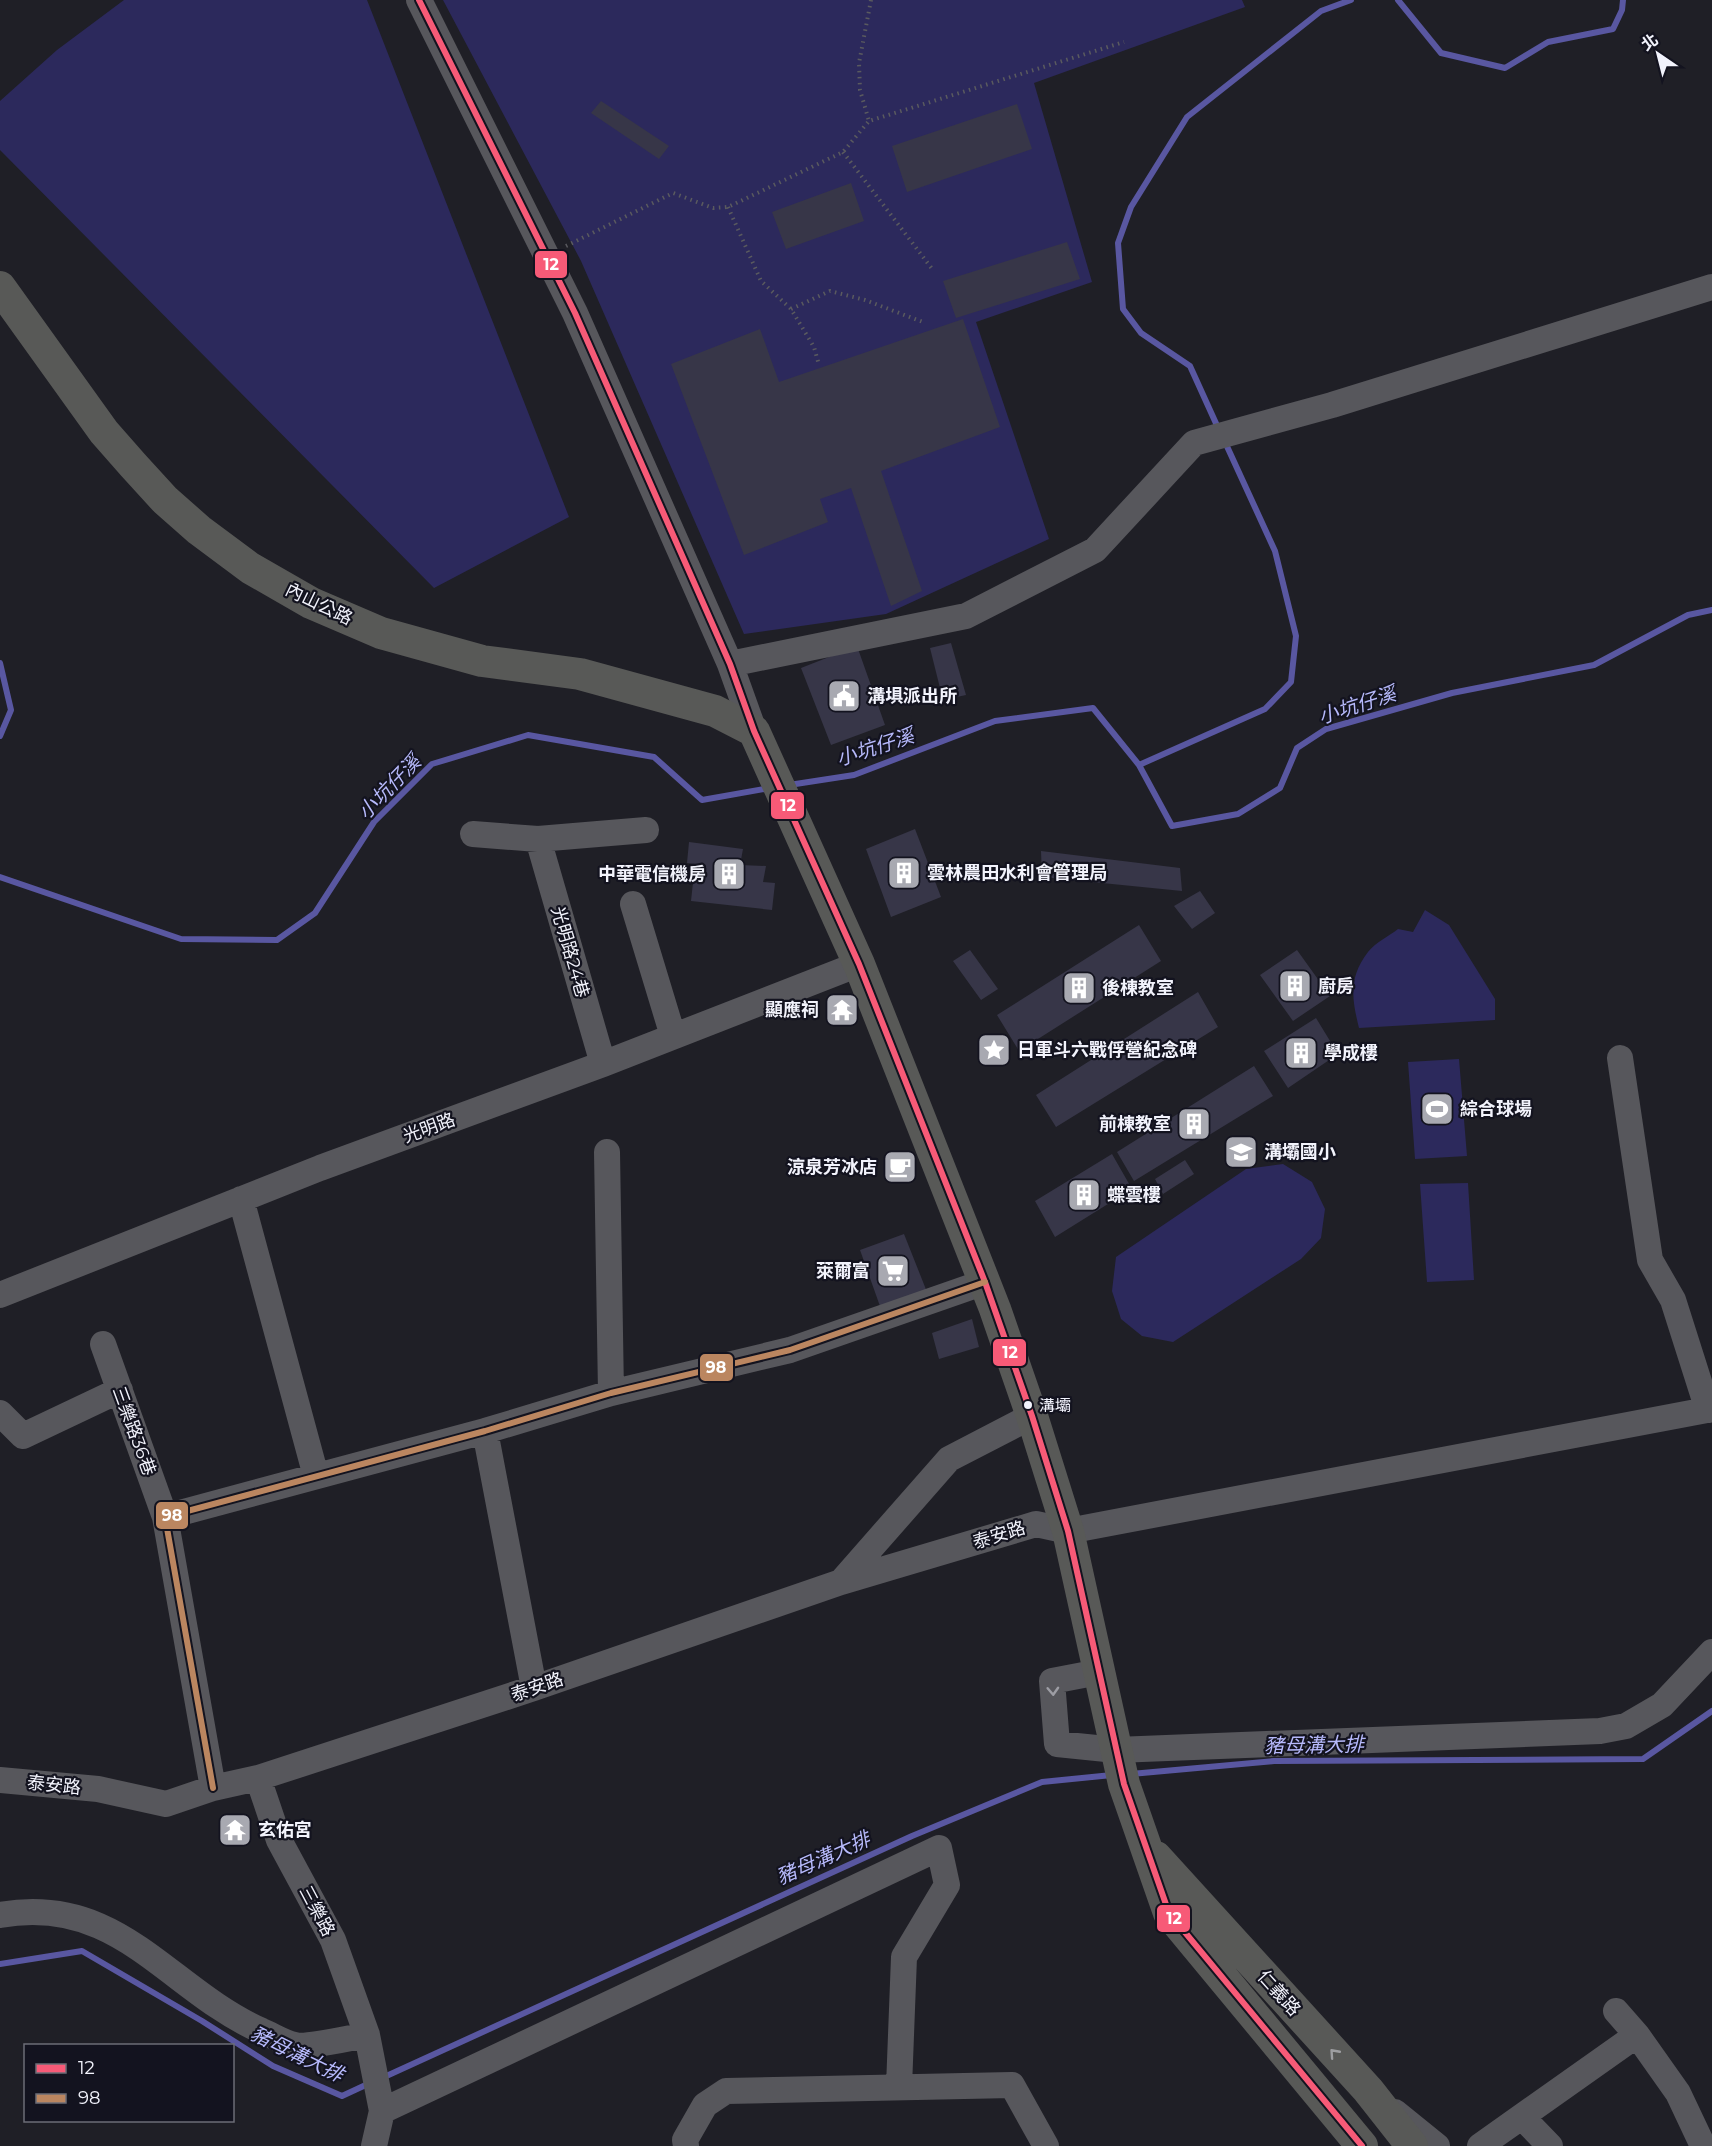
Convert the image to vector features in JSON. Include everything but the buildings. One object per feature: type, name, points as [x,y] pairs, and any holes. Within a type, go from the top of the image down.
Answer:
[{"type":"main road","name":"內山公路","points":[[0,287],[104,432],[133,465],[165,500],[199,530],[250,568],[311,603],[381,633],[482,661],[580,674],[715,711],[754,730]]},
{"type":"main road","points":[[754,730],[859,964],[985,1281],[1032,1416],[1068,1532],[1116,1750]]},
{"type":"main road","name":"仁義路","points":[[1116,1750],[1124,1784],[1169,1913],[1355,2138]]},
{"type":"main road","name":"仁義路","points":[[1143,1842],[1368,2091],[1412,2146]]},
{"type":"street","points":[[419,0],[575,313],[730,664],[754,730]]},
{"type":"street","points":[[730,664],[966,616],[1095,550],[1194,443],[1332,405],[1712,287]]},
{"type":"street","points":[[473,834],[538,839],[646,830]]},
{"type":"street","name":"光明路24巷","points":[[538,839],[603,1064]]},
{"type":"street","points":[[633,904],[673,1036]]},
{"type":"street","name":"光明路","points":[[0,1295],[241,1199],[603,1064],[859,964]]},
{"type":"street","points":[[1068,1532],[1710,1410],[1673,1299],[1650,1260],[1620,1058]]},
{"type":"street","points":[[607,1152],[611,1393]]},
{"type":"street","points":[[241,1199],[316,1476]]},
{"type":"street","points":[[213,1788],[165,1517],[486,1431],[611,1393],[790,1350],[985,1281]]},
{"type":"street","name":"三樂路36巷","points":[[103,1344],[165,1517]]},
{"type":"street","points":[[0,1413],[23,1436],[120,1390]]},
{"type":"street","points":[[841,1582],[949,1459],[1032,1416]]},
{"type":"street","points":[[486,1431],[534,1688]]},
{"type":"street","name":"泰安路","points":[[0,1780],[98,1789],[166,1804],[213,1788],[258,1778],[534,1688],[841,1582],[1036,1524],[1068,1532]]},
{"type":"street","points":[[1099,1672],[1052,1681],[1057,1744],[1116,1750],[1600,1731],[1626,1726],[1662,1705],[1712,1652]]},
{"type":"street","name":"三樂路","points":[[258,1778],[279,1840],[333,1940],[369,2040],[381,2105]]},
{"type":"street","points":[[374,2146],[381,2105],[939,1848],[947,1885],[904,1957],[899,2087]]},
{"type":"street","points":[[0,1915],[22,1911],[62,1914],[101,1925],[145,1950],[236,2019],[296,2046],[369,2040]]},
{"type":"street","points":[[1616,2011],[1637,2035],[1678,2093],[1703,2146]]},
{"type":"street","points":[[1480,2146],[1637,2035]]},
{"type":"street","points":[[687,2146],[685,2140],[705,2105],[726,2091],[1012,2085],[1046,2146]]},
{"type":"street","points":[[1368,2091],[1437,2146]]},
{"type":"street","points":[[1522,2117],[1550,2146]]},
{"type":"path","points":[[869,121],[860,90],[859,63],[871,0]]},
{"type":"path","points":[[547,255],[673,193],[713,208],[728,207],[843,153],[869,121],[1124,42]]},
{"type":"path","points":[[843,153],[933,270]]},
{"type":"path","points":[[728,207],[761,281],[791,309],[814,347],[819,364]]},
{"type":"path","points":[[791,309],[830,291],[865,300],[922,321]]},
{"type":"shaded area","points":[[124,0],[367,0],[569,517],[434,588],[0,150],[0,101],[57,50]]},
{"type":"shaded area","points":[[443,0],[1242,0],[1245,7],[1034,83],[1092,282],[976,322],[1049,539],[886,614],[744,634],[581,261]]},
{"type":"shaded area","points":[[1425,910],[1449,925],[1495,999],[1495,1020],[1359,1028],[1353,989],[1357,971],[1362,962],[1374,946],[1398,929],[1413,932]]},
{"type":"shaded area","name":"綜合球場","points":[[1459,1059],[1467,1156],[1415,1159],[1408,1062]]},
{"type":"shaded area","points":[[1283,1164],[1312,1182],[1325,1209],[1321,1238],[1301,1259],[1173,1342],[1142,1336],[1121,1319],[1112,1291],[1116,1257],[1246,1169]]},
{"type":"shaded area","points":[[1468,1183],[1474,1280],[1427,1282],[1420,1184]]},
{"type":"waterway","points":[[1219,430],[1190,366],[1141,333],[1123,309],[1118,243],[1131,207],[1187,117],[1321,11],[1351,0]]},
{"type":"waterway","points":[[1398,0],[1441,53],[1505,68],[1548,42],[1613,29],[1622,10],[1623,0]]},
{"type":"waterway","points":[[1139,765],[1265,709],[1291,682],[1296,636],[1275,551],[1225,442]]},
{"type":"waterway","name":"小坑仔溪","points":[[789,785],[854,775],[995,721],[1093,708],[1139,765],[1172,826],[1238,814],[1280,788],[1297,748],[1326,729],[1452,693],[1594,665],[1688,615],[1712,610]]},
{"type":"waterway","name":"小坑仔溪","points":[[0,663],[11,710],[0,736]]},
{"type":"waterway","name":"小坑仔溪","points":[[0,877],[181,939],[277,940],[315,913],[374,822],[432,764],[528,735],[654,757],[702,800],[770,788]]},
{"type":"waterway","name":"豬母溝大排","points":[[1131,1774],[1274,1761],[1643,1759],[1712,1711]]},
{"type":"waterway","name":"豬母溝大排","points":[[382,2078],[912,1836],[1042,1782],[1112,1775]]},
{"type":"waterway","name":"豬母溝大排","points":[[0,1964],[82,1951],[202,2021],[273,2066],[342,2096],[370,2083]]},
{"type":"transit line","name":"12","points":[[419,0],[575,313],[730,664],[754,731],[859,964],[985,1282],[1032,1416],[1068,1531],[1124,1784],[1169,1913],[1362,2146]]},
{"type":"transit line","name":"98","points":[[213,1788],[165,1517],[485,1431],[611,1393],[790,1350],[985,1282]]},
{"type":"place","name":"溝埧派出所","points":[[844,696]]},
{"type":"place","name":"雲林農田水利會管理局","points":[[904,873]]},
{"type":"place","name":"中華電信機房","points":[[729,874]]},
{"type":"place","name":"廚房","points":[[1295,986]]},
{"type":"place","name":"後棟教室","points":[[1079,988]]},
{"type":"place","name":"顯應祠","points":[[842,1010]]},
{"type":"place","name":"日軍斗六戰俘營紀念碑","points":[[994,1050]]},
{"type":"place","name":"學成樓","points":[[1301,1053]]},
{"type":"place","name":"綜合球場","points":[[1437,1109]]},
{"type":"place","name":"前棟教室","points":[[1194,1124]]},
{"type":"place","name":"溝壩國小","points":[[1241,1152]]},
{"type":"place","name":"涼泉芳冰店","points":[[900,1167]]},
{"type":"place","name":"蝶雲樓","points":[[1084,1195]]},
{"type":"place","name":"萊爾富","points":[[893,1271]]},
{"type":"place","name":"溝壩","points":[[1028,1405]]},
{"type":"place","name":"玄佑宮","points":[[235,1830]]}]
